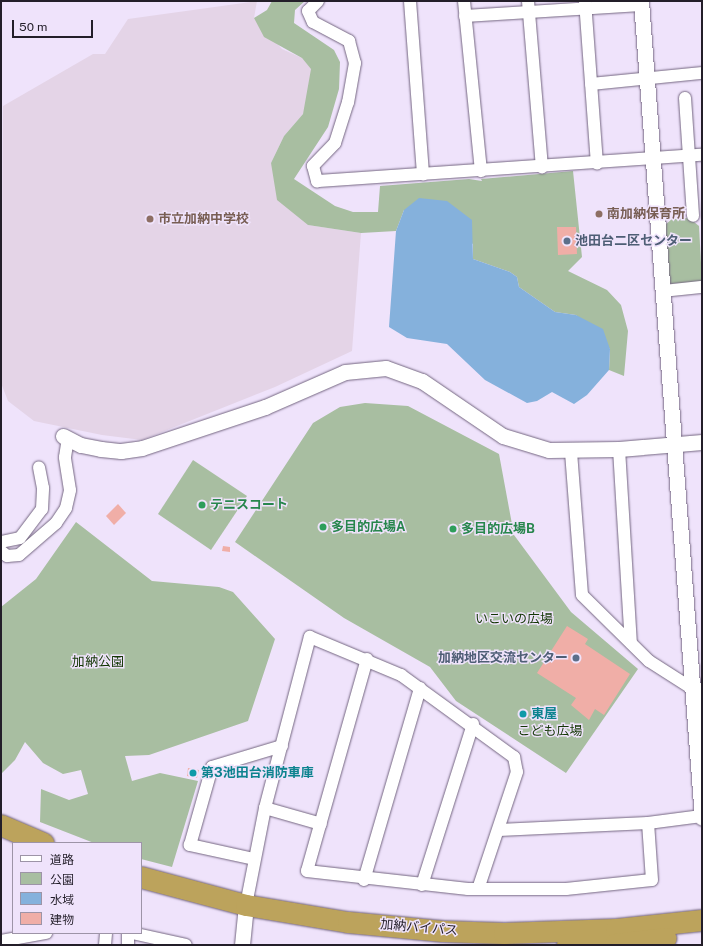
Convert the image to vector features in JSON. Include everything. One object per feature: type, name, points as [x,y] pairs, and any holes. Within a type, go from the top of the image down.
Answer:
[{"type":"highway","points":[[1,825],[41,842]]},
{"type":"highway","points":[[1,839],[12,844]]},
{"type":"highway","name":"加納バイパス","points":[[142,877],[246,911],[348,922],[497,933],[616,929],[702,920]]},
{"type":"highway","name":"加納バイパス","points":[[142,891],[246,911],[347,935],[472,945]]},
{"type":"highway","points":[[513,945],[615,944],[702,933]]},
{"type":"street","points":[[318,1],[308,11],[313,22],[349,41],[355,63],[348,102],[334,143],[313,166],[317,181],[702,156]]},
{"type":"street","points":[[410,1],[423,175]]},
{"type":"street","points":[[464,1],[480,171]]},
{"type":"street","points":[[465,16],[528,7],[641,3],[674,444],[697,689],[702,817],[648,823],[499,830]]},
{"type":"street","points":[[585,5],[597,164]]},
{"type":"street","points":[[528,7],[542,167]]},
{"type":"street","points":[[591,84],[702,73]]},
{"type":"street","points":[[686,98],[693,216]]},
{"type":"street","points":[[663,291],[702,287]]},
{"type":"street","points":[[39,467],[43,488],[42,509],[20,538],[1,545],[7,556],[19,555],[56,523],[66,508],[70,490],[65,457],[65,437],[81,445],[121,451],[160,444],[265,407],[345,372],[386,368],[422,381],[503,436],[549,450],[571,452],[702,442]]},
{"type":"street","points":[[619,449],[632,643]]},
{"type":"street","points":[[571,452],[582,595],[649,661],[697,689]]},
{"type":"street","points":[[242,945],[254,859],[265,808],[310,637],[367,659],[420,688],[473,724],[514,757],[517,772],[499,830],[478,889]]},
{"type":"street","points":[[367,659],[307,871],[364,880],[478,889],[566,889],[652,880],[648,823]]},
{"type":"street","points":[[364,880],[420,688]]},
{"type":"street","points":[[422,885],[473,724]]},
{"type":"street","points":[[254,859],[190,845],[212,767],[282,746]]},
{"type":"street","points":[[265,808],[321,824]]},
{"type":"street","points":[[1,941],[40,934]]},
{"type":"street","points":[[105,945],[106,934]]},
{"type":"street","points":[[128,934],[128,945]]},
{"type":"street","points":[[136,934],[186,945]]},
{"type":"shaded area","name":"市立加納中学校","points":[[257,1],[254,18],[282,49],[302,58],[311,68],[313,88],[303,114],[284,136],[271,163],[308,225],[361,233],[352,351],[275,387],[142,440],[102,435],[34,421],[8,401],[1,383],[3,106],[93,54],[105,54],[128,19]]},
{"type":"green space","points":[[272,1],[305,1],[295,10],[294,23],[334,50],[340,62],[339,89],[328,127],[294,179],[335,206],[353,212],[378,212],[380,186],[469,179],[482,181],[481,179],[573,171],[582,257],[568,271],[607,290],[621,305],[628,331],[624,376],[609,370],[610,349],[576,315],[555,312],[519,287],[517,277],[510,272],[473,259],[473,244],[404,210],[396,231],[361,233],[308,225],[277,200],[271,163],[284,136],[303,114],[311,69],[302,58],[264,37],[254,18],[267,10]]},
{"type":"green space","points":[[689,218],[699,226],[702,282],[671,284],[667,281],[665,225],[672,219]]},
{"type":"green space","points":[[365,403],[408,406],[499,454],[514,535],[571,612],[638,669],[566,773],[456,701],[430,667],[344,618],[235,542],[313,423],[340,407]]},
{"type":"green space","name":"テニスコート","points":[[193,460],[247,496],[211,550],[158,514]]},
{"type":"green space","name":"加納公園","points":[[76,522],[152,581],[219,587],[233,592],[275,639],[248,721],[149,755],[125,756],[132,781],[160,773],[198,781],[172,867],[142,859],[142,842],[91,842],[40,822],[41,789],[69,800],[88,794],[81,770],[63,774],[43,763],[25,742],[15,760],[1,774],[1,607],[36,579]]},
{"type":"water","points":[[419,198],[447,201],[472,220],[473,259],[510,272],[517,277],[519,287],[555,312],[576,315],[603,329],[610,349],[609,370],[587,395],[574,404],[552,392],[537,401],[527,403],[485,380],[447,344],[407,338],[389,327],[396,231],[404,210]]},
{"type":"building","name":"池田台二区センター","points":[[557,227],[576,227],[577,254],[558,255]]},
{"type":"building","points":[[118,504],[126,513],[114,525],[106,516]]},
{"type":"building","points":[[223,546],[230,547],[230,552],[222,551]]},
{"type":"building","name":"加納地区交流センター","points":[[567,626],[588,639],[585,644],[630,674],[604,715],[595,709],[589,720],[571,705],[576,698],[537,673]]},
{"type":"building","name":"東屋","points":[[521,710],[526,715],[524,718],[519,713]]},
{"type":"building","name":"第3池田台消防車庫","points":[[188,768],[199,770],[197,778],[187,776]]},
{"type":"place","name":"南加納保育所","points":[[599,214]]},
{"type":"place","name":"市立加納中学校","points":[[150,219]]},
{"type":"place","name":"池田台二区センター","points":[[567,241]]},
{"type":"place","name":"テニスコート","points":[[202,505]]},
{"type":"place","name":"多目的広場A","points":[[323,527]]},
{"type":"place","name":"多目的広場B","points":[[453,529]]},
{"type":"place","name":"加納地区交流センター","points":[[576,658]]},
{"type":"place","name":"東屋","points":[[523,714]]},
{"type":"place","name":"第3池田台消防車庫","points":[[193,773]]},
{"type":"park label","name":"いこいの広場","points":[[514,619]]},
{"type":"park label","name":"こども広場","points":[[550,731]]}]
